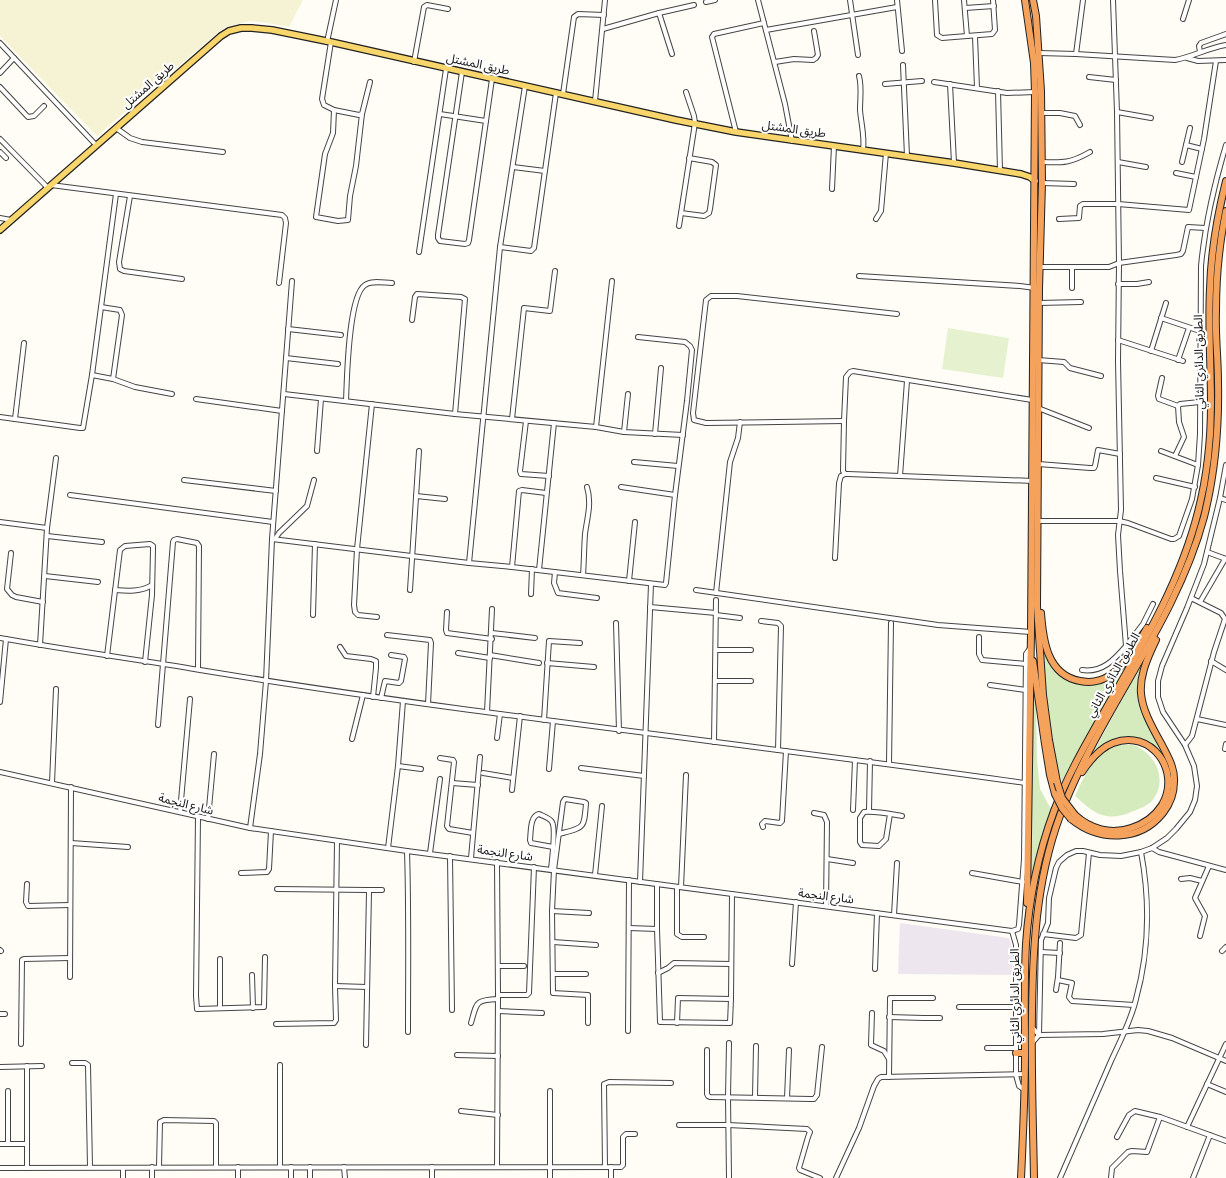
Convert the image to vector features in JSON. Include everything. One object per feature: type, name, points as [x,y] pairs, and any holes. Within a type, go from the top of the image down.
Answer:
[{"type":"highway","points":[[1025,0],[1033,56],[1035,92],[1036,288],[1032,400],[1037,521],[1037,622],[1040,671],[1045,718],[1057,782],[1062,798],[1080,826],[1095,833],[1112,836],[1123,836],[1134,833],[1149,826],[1162,814],[1170,801],[1174,782],[1173,768],[1146,717],[1141,694],[1141,681],[1144,669],[1162,627],[1165,609]]},
{"type":"highway","points":[[1026,940],[1030,656],[1035,481],[1038,464],[1039,303],[1036,288],[1040,267],[1042,184],[1039,53],[1033,0]]},
{"type":"highway","name":"الطريق الدائري الثاني","points":[[1034,1178],[1031,1045],[1032,987],[1034,940],[1040,893],[1052,838],[1069,791],[1165,609],[1191,536],[1200,502],[1206,474],[1211,415],[1209,327],[1210,276],[1217,222],[1226,181]]},
{"type":"highway","name":"الطريق الدائري الثاني","points":[[1021,1178],[1025,1090],[1026,940],[1036,871],[1044,840],[1066,782],[1080,754],[1181,583],[1198,539],[1208,500],[1216,442],[1218,399],[1216,293],[1219,252],[1226,210]]},
{"type":"highway","points":[[1037,574],[1043,635],[1048,654],[1052,663],[1061,673],[1078,681],[1097,681],[1106,678],[1113,673],[1128,657],[1153,620],[1165,609]]},
{"type":"highway","points":[[1030,656],[1035,669],[1050,775],[1055,794],[1062,808],[1073,817],[1102,830],[1124,830],[1139,826],[1155,814],[1164,802],[1169,787],[1168,773],[1163,760],[1153,749],[1136,741],[1122,740],[1108,745],[1095,755],[1069,791]]},
{"type":"highway","points":[[1032,987],[1040,988]]},
{"type":"highway","points":[[1016,1050],[1025,1053]]},
{"type":"main road","name":"طريق المشتل","points":[[0,230],[221,36],[229,31],[241,28],[252,28],[329,42],[736,132],[1021,174],[1029,174],[1035,170]]},
{"type":"main road","name":"طريق المشتل","points":[[1021,174],[1030,177],[1035,181]]},
{"type":"street","points":[[336,0],[322,99],[327,108],[359,115],[362,114]]},
{"type":"street","points":[[596,101],[604,29],[605,0]]},
{"type":"street","points":[[706,2],[715,0]]},
{"type":"street","points":[[758,0],[790,124],[792,141]]},
{"type":"street","points":[[850,0],[858,55]]},
{"type":"street","points":[[897,0],[902,51]]},
{"type":"street","points":[[935,0],[938,36],[942,38],[976,36],[994,33],[993,0]]},
{"type":"street","points":[[964,0],[967,36]]},
{"type":"street","points":[[1076,54],[1083,0]]},
{"type":"street","points":[[1113,0],[1116,56],[1119,263],[1118,340],[1121,510],[1118,535],[1126,646]]},
{"type":"street","points":[[1182,19],[1189,0]]},
{"type":"street","points":[[414,62],[424,7],[428,5],[448,9]]},
{"type":"street","points":[[604,29],[659,13],[694,5]]},
{"type":"street","points":[[965,8],[994,6]]},
{"type":"street","points":[[766,30],[897,7]]},
{"type":"street","points":[[659,13],[672,54]]},
{"type":"street","points":[[563,94],[574,16],[578,14],[604,15]]},
{"type":"street","points":[[736,132],[712,37],[716,34],[764,23]]},
{"type":"street","points":[[775,62],[794,59],[812,60],[816,58],[818,53],[814,31]]},
{"type":"street","points":[[1200,52],[1199,46],[1201,43],[1226,34]]},
{"type":"street","points":[[976,36],[977,88]]},
{"type":"street","points":[[1039,53],[1175,60],[1187,58],[1200,52],[1226,45]]},
{"type":"street","points":[[1,46],[96,145]]},
{"type":"street","points":[[0,73],[14,58]]},
{"type":"street","points":[[1187,58],[1198,61],[1226,60]]},
{"type":"street","points":[[1059,219],[1079,218],[1080,206],[1082,204],[1118,204],[1189,211],[1202,149],[1216,61]]},
{"type":"street","points":[[903,65],[905,82],[907,156]]},
{"type":"street","points":[[419,252],[446,69]]},
{"type":"street","points":[[462,72],[438,235],[440,240],[465,244],[468,243],[469,240],[492,79]]},
{"type":"street","points":[[859,76],[860,109],[864,143],[862,150]]},
{"type":"street","points":[[1089,77],[1116,80]]},
{"type":"street","points":[[334,110],[333,133],[325,154],[316,217],[348,220],[362,114],[370,82]]},
{"type":"street","points":[[885,84],[922,82]]},
{"type":"street","points":[[934,82],[1006,93],[1035,92]]},
{"type":"street","points":[[950,84],[954,163]]},
{"type":"street","points":[[469,563],[500,247],[525,86]]},
{"type":"street","points":[[0,87],[28,117],[34,116],[44,106]]},
{"type":"street","points":[[998,91],[1000,171]]},
{"type":"street","points":[[679,226],[695,123],[686,92]]},
{"type":"street","points":[[500,247],[531,251],[534,248],[556,93]]},
{"type":"street","points":[[1117,112],[1151,118]]},
{"type":"street","points":[[1041,113],[1075,116],[1080,125]]},
{"type":"street","points":[[440,114],[486,121]]},
{"type":"street","points":[[116,128],[130,138],[142,142],[223,152]]},
{"type":"street","points":[[1182,162],[1190,128]]},
{"type":"street","points":[[0,139],[50,186],[282,215],[285,218],[286,223],[279,283]]},
{"type":"street","points":[[1186,145],[1202,149]]},
{"type":"street","points":[[1037,521],[1119,521],[1171,539],[1177,538],[1181,533],[1195,487],[1198,465],[1200,434],[1201,266],[1205,228],[1211,199],[1226,145]]},
{"type":"street","points":[[832,189],[834,146]]},
{"type":"street","points":[[0,152],[6,158]]},
{"type":"street","points":[[1042,162],[1067,162],[1090,152]]},
{"type":"street","points":[[876,219],[881,211],[886,153]]},
{"type":"street","points":[[681,213],[704,216],[710,209],[716,166],[712,162],[689,158]]},
{"type":"street","points":[[1118,162],[1146,166]]},
{"type":"street","points":[[513,167],[545,171]]},
{"type":"street","points":[[1176,173],[1196,177]]},
{"type":"street","points":[[1042,184],[1074,184]]},
{"type":"street","points":[[0,417],[83,428],[92,375],[116,194]]},
{"type":"street","points":[[130,196],[120,269],[124,271],[182,279]]},
{"type":"street","points":[[0,218],[12,220]]},
{"type":"street","points":[[1040,267],[1109,267],[1119,263],[1179,255],[1183,251],[1188,228],[1205,228]]},
{"type":"street","points":[[1072,267],[1072,288]]},
{"type":"street","points":[[512,419],[524,308],[550,311],[556,271]]},
{"type":"street","points":[[859,276],[1036,288]]},
{"type":"street","points":[[250,828],[260,754],[266,681],[274,539],[273,522],[292,281]]},
{"type":"street","points":[[596,427],[612,281]]},
{"type":"street","points":[[1118,284],[1137,284],[1149,282]]},
{"type":"street","points":[[346,402],[352,313],[358,293],[364,285],[369,283],[392,283]]},
{"type":"street","points":[[412,320],[415,297],[417,294],[461,297],[465,299],[455,414]]},
{"type":"street","points":[[844,421],[706,423],[694,420],[693,417],[705,306],[708,297],[714,295],[759,298],[897,314]]},
{"type":"street","points":[[1039,303],[1081,302]]},
{"type":"street","points":[[1152,351],[1166,303]]},
{"type":"street","points":[[101,307],[120,310],[122,315],[113,379]]},
{"type":"street","points":[[1162,318],[1200,331]]},
{"type":"street","points":[[1178,360],[1189,328]]},
{"type":"street","points":[[288,329],[341,336]]},
{"type":"street","points":[[274,539],[651,584],[662,585],[666,583],[674,495],[692,350],[685,342],[638,337]]},
{"type":"street","points":[[1118,340],[1183,361]]},
{"type":"street","points":[[15,419],[24,343]]},
{"type":"street","points":[[286,358],[338,364]]},
{"type":"street","points":[[1038,360],[1064,362],[1070,368],[1101,376]]},
{"type":"street","points":[[655,434],[661,368]]},
{"type":"street","points":[[845,474],[844,421],[846,377],[850,372],[853,371],[1032,400]]},
{"type":"street","points":[[92,375],[113,379],[135,387],[172,394]]},
{"type":"street","points":[[1162,378],[1158,396],[1160,399],[1178,406],[1180,404],[1200,402]]},
{"type":"street","points":[[900,476],[907,380]]},
{"type":"street","points":[[284,394],[455,414],[596,427],[624,432],[682,436]]},
{"type":"street","points":[[624,432],[628,394]]},
{"type":"street","points":[[196,399],[282,412]]},
{"type":"street","points":[[317,451],[321,399]]},
{"type":"street","points":[[372,404],[354,590],[355,612],[358,615],[377,617]]},
{"type":"street","points":[[1175,456],[1184,436],[1179,422],[1178,406]]},
{"type":"street","points":[[1038,408],[1089,428]]},
{"type":"street","points":[[526,421],[520,471],[521,474],[549,476]]},
{"type":"street","points":[[716,593],[730,462],[738,438],[740,422]]},
{"type":"street","points":[[539,570],[543,543],[546,493],[554,423]]},
{"type":"street","points":[[1038,464],[1094,468],[1098,450],[1120,454]]},
{"type":"street","points":[[410,590],[411,555],[419,451]]},
{"type":"street","points":[[1161,451],[1198,465]]},
{"type":"street","points":[[40,645],[47,528],[56,458]]},
{"type":"street","points":[[634,462],[678,466]]},
{"type":"street","points":[[1031,1045],[1040,1035],[1041,952],[1043,934],[1048,923],[1050,894],[1056,868],[1059,862],[1073,852],[1080,851],[1114,856],[1141,852],[1152,848],[1167,838],[1176,829],[1190,812],[1194,804],[1197,791],[1196,776],[1192,760],[1185,745],[1163,712],[1158,697],[1158,686],[1162,666],[1191,598],[1207,552],[1226,465]]},
{"type":"street","points":[[835,558],[839,483],[841,476],[845,474],[1035,481]]},
{"type":"street","points":[[1156,478],[1195,487]]},
{"type":"street","points":[[184,480],[276,491]]},
{"type":"street","points":[[274,539],[279,532],[307,506],[314,480]]},
{"type":"street","points":[[583,575],[585,533],[590,509],[587,487]]},
{"type":"street","points":[[622,488],[674,495]]},
{"type":"street","points":[[512,567],[519,491],[522,490],[546,493]]},
{"type":"street","points":[[70,495],[273,522]]},
{"type":"street","points":[[416,496],[445,499]]},
{"type":"street","points":[[1220,498],[1226,500]]},
{"type":"street","points":[[0,522],[47,528]]},
{"type":"street","points":[[629,581],[635,522]]},
{"type":"street","points":[[47,536],[102,542]]},
{"type":"street","points":[[158,725],[173,542],[177,539],[197,543],[199,546],[198,670]]},
{"type":"street","points":[[107,656],[120,550],[124,546],[150,544],[153,546],[152,585],[145,662]]},
{"type":"street","points":[[313,615],[315,544]]},
{"type":"street","points":[[1200,602],[1225,559],[1207,552]]},
{"type":"street","points":[[11,553],[7,589],[16,597],[43,602]]},
{"type":"street","points":[[531,594],[532,569]]},
{"type":"street","points":[[555,572],[554,583],[558,593],[596,598]]},
{"type":"street","points":[[45,576],[98,582]]},
{"type":"street","points":[[640,882],[651,584]]},
{"type":"street","points":[[115,590],[138,590],[145,589],[152,585]]},
{"type":"street","points":[[696,590],[938,625],[1031,632]]},
{"type":"street","points":[[1185,745],[1192,736],[1211,661],[1225,619],[1221,613],[1191,598]]},
{"type":"street","points":[[714,742],[716,600]]},
{"type":"street","points":[[1082,670],[1096,670],[1109,664],[1126,646],[1143,624],[1154,604]]},
{"type":"street","points":[[650,607],[740,618]]},
{"type":"street","points":[[487,712],[492,639],[492,609]]},
{"type":"street","points":[[447,612],[447,633],[492,639]]},
{"type":"street","points":[[760,621],[778,623],[780,626],[778,750]]},
{"type":"street","points":[[616,623],[619,731]]},
{"type":"street","points":[[889,764],[891,623]]},
{"type":"street","points":[[492,633],[535,638]]},
{"type":"street","points":[[387,635],[430,640],[428,704]]},
{"type":"street","points":[[979,636],[978,654],[982,660],[1026,664]]},
{"type":"street","points":[[0,638],[373,697],[520,716],[619,731],[870,761],[1024,783]]},
{"type":"street","points":[[0,702],[6,639]]},
{"type":"street","points":[[544,720],[549,641],[580,643]]},
{"type":"street","points":[[340,647],[346,656],[376,661],[373,697]]},
{"type":"street","points":[[1025,1090],[1019,1086],[1016,1075],[1016,945],[1012,931],[1018,929],[1019,925],[1023,882],[1026,654],[1031,647]]},
{"type":"street","points":[[716,650],[751,650]]},
{"type":"street","points":[[458,654],[539,663]]},
{"type":"street","points":[[381,698],[383,683],[385,681],[399,683],[401,681],[405,659],[404,657],[391,655]]},
{"type":"street","points":[[1211,661],[1226,670]]},
{"type":"street","points":[[547,663],[594,667]]},
{"type":"street","points":[[715,681],[751,681]]},
{"type":"street","points":[[990,685],[1026,690]]},
{"type":"street","points":[[52,783],[56,689]]},
{"type":"street","points":[[352,739],[363,695]]},
{"type":"street","points":[[180,812],[190,699]]},
{"type":"street","points":[[388,848],[398,766],[403,701]]},
{"type":"street","points":[[497,738],[500,714]]},
{"type":"street","points":[[512,790],[520,716]]},
{"type":"street","points":[[1197,719],[1226,724]]},
{"type":"street","points":[[549,769],[554,721]]},
{"type":"street","points":[[763,827],[762,824],[765,821],[780,823],[782,821],[786,751]]},
{"type":"street","points":[[208,819],[214,754]]},
{"type":"street","points":[[471,858],[480,757]]},
{"type":"street","points":[[440,758],[453,760],[454,762],[447,826],[449,829],[473,833]]},
{"type":"street","points":[[853,810],[855,760]]},
{"type":"street","points":[[869,811],[870,761]]},
{"type":"street","points":[[398,766],[421,769]]},
{"type":"street","points":[[581,768],[644,776]]},
{"type":"street","name":"شارع النجمة","points":[[0,772],[250,828],[407,851],[471,858],[594,876],[1012,931]]},
{"type":"street","points":[[483,773],[514,778]]},
{"type":"street","points":[[686,775],[677,934],[682,937],[704,937]]},
{"type":"street","points":[[430,853],[440,778]]},
{"type":"street","points":[[452,783],[478,785]]},
{"type":"street","points":[[70,976],[71,787]]},
{"type":"street","points":[[553,870],[564,800],[586,803],[584,822],[582,826],[578,829],[559,834]]},
{"type":"street","points":[[594,876],[602,806]]},
{"type":"street","points":[[890,814],[886,839],[879,846],[864,846],[860,842],[860,818],[864,812],[869,811],[890,814],[902,816]]},
{"type":"street","points":[[814,813],[824,815],[826,818],[826,906]]},
{"type":"street","points":[[553,847],[531,843],[531,832],[533,818],[535,815],[539,814],[551,820],[554,824],[552,911],[553,993],[588,995],[588,1023]]},
{"type":"street","points":[[198,817],[197,1009],[264,1007],[266,1004],[265,957]]},
{"type":"street","points":[[241,873],[267,872],[269,869],[271,831]]},
{"type":"street","points":[[276,1024],[334,1023],[336,1020],[337,841]]},
{"type":"street","points":[[71,843],[128,847]]},
{"type":"street","points":[[1152,848],[1159,852],[1226,870]]},
{"type":"street","points":[[407,851],[409,924],[408,1032]]},
{"type":"street","points":[[1060,1178],[1134,1005],[1144,962],[1147,927],[1146,892],[1141,852]]},
{"type":"street","points":[[1043,934],[1076,938],[1081,935],[1089,853]]},
{"type":"street","points":[[450,856],[452,1010]]},
{"type":"street","points":[[827,858],[854,863]]},
{"type":"street","points":[[497,862],[497,1166]]},
{"type":"street","points":[[894,915],[897,863]]},
{"type":"street","points":[[1200,936],[1205,916],[1195,898],[1209,866]]},
{"type":"street","points":[[471,1023],[476,1006],[482,1000],[529,994],[534,867]]},
{"type":"street","points":[[972,873],[1023,882]]},
{"type":"street","points":[[1181,879],[1190,878],[1202,881]]},
{"type":"street","points":[[628,1031],[629,880]]},
{"type":"street","points":[[27,884],[26,902],[28,906],[70,905]]},
{"type":"street","points":[[656,884],[656,929],[660,1022],[730,1023],[732,894]]},
{"type":"street","points":[[277,889],[382,890]]},
{"type":"street","points":[[366,1046],[368,890]]},
{"type":"street","points":[[792,964],[796,902]]},
{"type":"street","points":[[552,911],[589,913]]},
{"type":"street","points":[[875,969],[877,913]]},
{"type":"street","points":[[628,928],[656,929]]},
{"type":"street","points":[[553,942],[596,945]]},
{"type":"street","points":[[1056,990],[1060,943]]},
{"type":"street","points":[[1222,951],[1226,946]]},
{"type":"street","points":[[1041,952],[1060,953]]},
{"type":"street","points":[[21,1044],[22,960],[70,958]]},
{"type":"street","points":[[220,959],[220,1008]]},
{"type":"street","points":[[658,973],[674,963],[731,964]]},
{"type":"street","points":[[498,966],[524,966]]},
{"type":"street","points":[[553,974],[586,974]]},
{"type":"street","points":[[252,975],[252,1008]]},
{"type":"street","points":[[1058,980],[1072,983],[1069,997],[1072,1001],[1134,1005]]},
{"type":"street","points":[[335,986],[367,987]]},
{"type":"street","points":[[889,1077],[889,1002],[891,997],[933,998]]},
{"type":"street","points":[[677,1023],[678,998],[731,999]]},
{"type":"street","points":[[959,1008],[1016,1007]]},
{"type":"street","points":[[498,1011],[542,1013]]},
{"type":"street","points":[[872,1013],[871,1045],[884,1052],[889,1060]]},
{"type":"street","points":[[889,1017],[940,1018]]},
{"type":"street","points":[[1032,1027],[1040,1035],[1123,1033],[1138,1030],[1153,1032],[1226,1061]]},
{"type":"street","points":[[728,1178],[729,1043]]},
{"type":"street","points":[[1187,1128],[1226,1044]]},
{"type":"street","points":[[755,1097],[756,1046]]},
{"type":"street","points":[[707,1050],[708,1096],[814,1099],[816,1097],[822,1047]]},
{"type":"street","points":[[987,1048],[1016,1050]]},
{"type":"street","points":[[787,1098],[789,1050]]},
{"type":"street","points":[[457,1055],[498,1056]]},
{"type":"street","points":[[72,1063],[85,1063],[88,1065],[90,1167]]},
{"type":"street","points":[[280,1065],[280,1167]]},
{"type":"street","points":[[27,1066],[27,1168]]},
{"type":"street","points":[[0,1067],[42,1066]]},
{"type":"street","points":[[836,1178],[856,1134],[878,1079],[889,1077],[1025,1074]]},
{"type":"street","points":[[605,1167],[604,1084],[609,1082],[671,1083]]},
{"type":"street","points":[[1207,1084],[1226,1092]]},
{"type":"street","points":[[8,1091],[8,1144]]},
{"type":"street","points":[[550,1091],[550,1178]]},
{"type":"street","points":[[461,1111],[498,1115]]},
{"type":"street","points":[[1117,1137],[1132,1112],[1135,1111],[1226,1141]]},
{"type":"street","points":[[1111,1178],[1112,1168],[1128,1152],[1147,1152],[1160,1118]]},
{"type":"street","points":[[160,1167],[160,1122],[164,1120],[212,1120],[215,1122],[216,1167]]},
{"type":"street","points":[[679,1125],[728,1125],[807,1129],[810,1132],[799,1168],[800,1170],[820,1178]]},
{"type":"street","points":[[0,1168],[611,1167],[623,1166],[623,1136],[626,1134],[635,1134]]},
{"type":"street","points":[[1193,1178],[1210,1135]]},
{"type":"street","points":[[0,1144],[27,1144]]},
{"type":"street","points":[[152,1167],[152,1178]]},
{"type":"street","points":[[238,1167],[238,1178]]},
{"type":"street","points":[[291,1167],[291,1178]]},
{"type":"street","points":[[310,1167],[310,1178]]},
{"type":"street","points":[[344,1167],[345,1178]]},
{"type":"street","points":[[432,1167],[432,1178]]},
{"type":"street","points":[[611,1167],[611,1178]]},
{"type":"street","points":[[123,1168],[123,1178]]},
{"type":"shaded area","points":[[0,0],[303,0],[289,27],[250,21],[223,28],[97,136],[0,36]]},
{"type":"shaded area","points":[[900,923],[1009,938],[1013,951],[1012,975],[898,974]]},
{"type":"green space","points":[[948,328],[1009,338],[1003,378],[942,369]]},
{"type":"green space","points":[[1041,636],[1046,652],[1053,666],[1057,672],[1070,681],[1092,684],[1129,659],[1131,660],[1103,706],[1062,783],[1050,729]]},
{"type":"green space","points":[[1144,662],[1138,696],[1142,711],[1160,751],[1147,742],[1114,740],[1089,760],[1134,678]]},
{"type":"green space","points":[[1033,675],[1040,789],[1051,809],[1031,879],[1031,798]]},
{"type":"green space","points":[[1118,745],[1136,746],[1144,750],[1150,756],[1158,771],[1160,779],[1159,787],[1151,802],[1143,807],[1121,815],[1104,816],[1091,810],[1075,796],[1096,759],[1103,753]]}]
